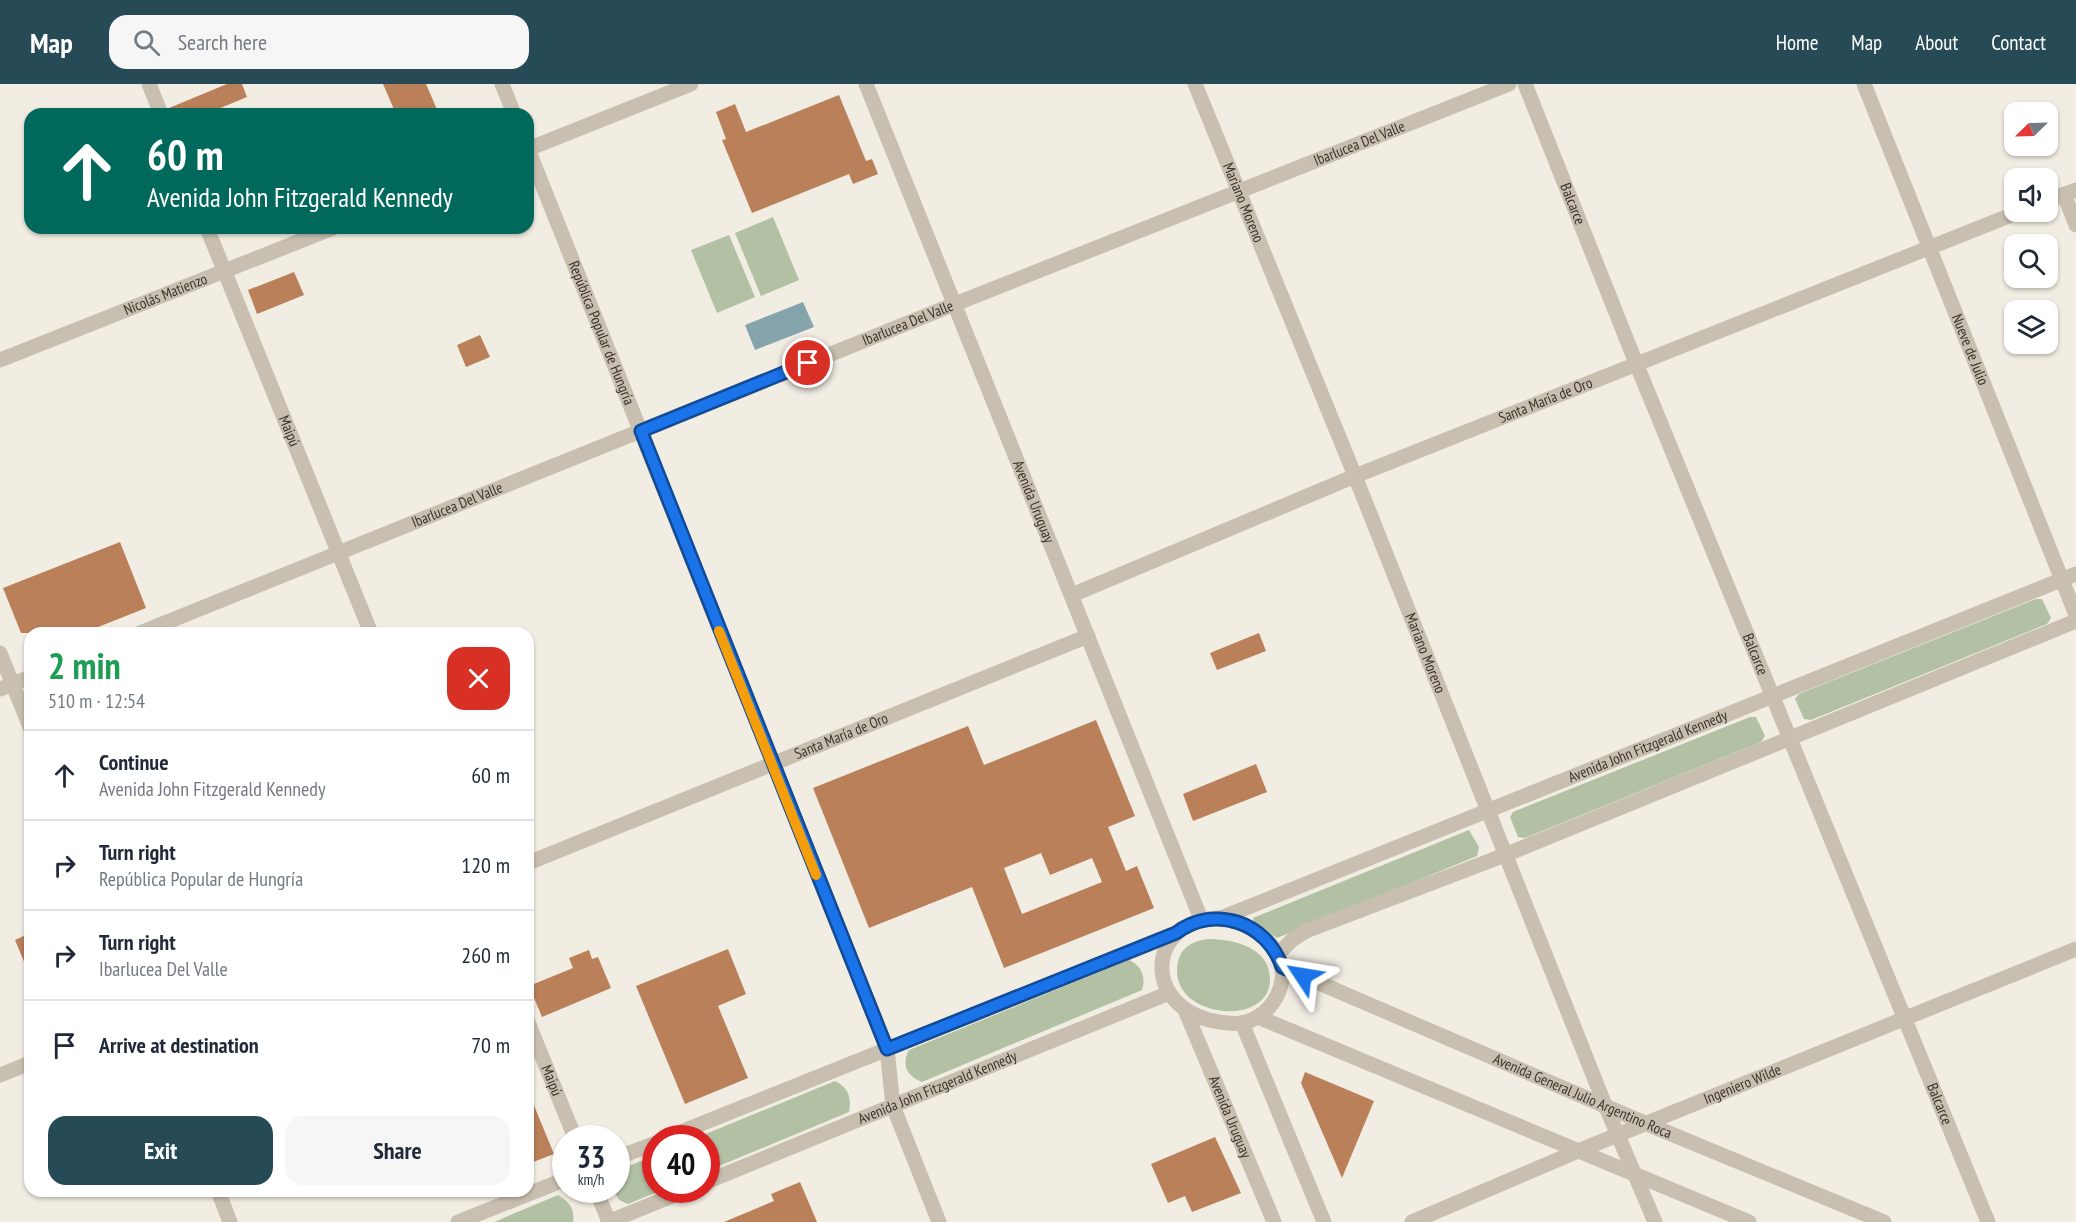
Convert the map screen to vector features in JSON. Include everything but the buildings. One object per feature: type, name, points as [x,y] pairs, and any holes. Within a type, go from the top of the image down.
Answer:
[{"type":"street","points":[[148,84],[158,108]]},
{"type":"street","points":[[502,84],[512,108]]},
{"type":"street","points":[[534,147],[691,84]]},
{"type":"street","name":"Avenida Uruguay","points":[[867,84],[1201,919]]},
{"type":"street","name":"Mariano Moreno","points":[[1195,84],[1355,476],[1605,1105],[1655,1222]]},
{"type":"street","name":"Ibarlucea Del Valle","points":[[155,627],[955,304],[1509,84]]},
{"type":"street","name":"Balcarce","points":[[1525,84],[1636,363],[1988,1222]]},
{"type":"street","name":"Nueve de Julio","points":[[1864,84],[2069,577],[2076,615]]},
{"type":"street","name":"República Popular de Hungría","points":[[534,164],[887,1049],[892,1106],[939,1222]]},
{"type":"street","points":[[2070,192],[2076,225]]},
{"type":"street","name":"Santa María de Oro","points":[[1072,595],[1355,476],[2004,218]]},
{"type":"street","name":"Maipú","points":[[209,234],[369,627]]},
{"type":"street","name":"Nicolás Matienzo","points":[[0,360],[318,234]]},
{"type":"street","name":"Avenida John Fitzgerald Kennedy","points":[[1221,918],[2069,577]]},
{"type":"street","points":[[1280,960],[1292,940],[1306,931],[1505,855],[2076,621]]},
{"type":"street","name":"Santa María de Oro","points":[[534,861],[1088,636]]},
{"type":"street","points":[[0,652],[6,687],[24,717]]},
{"type":"street","points":[[6,687],[24,680]]},
{"type":"street","points":[[1221,918],[1238,922],[1261,934],[1280,960],[1282,983],[1277,998],[1269,1009],[1258,1017],[1242,1023],[1218,1022],[1201,1018],[1185,1010],[1169,993],[1163,979],[1162,959],[1166,946],[1176,933],[1186,925],[1201,919],[1221,918]]},
{"type":"street","points":[[698,1125],[1176,933]]},
{"type":"street","name":"Ingeniero Wilde","points":[[1412,1222],[1578,1151],[2076,949]]},
{"type":"street","name":"Avenida General Julio Argentino Roca","points":[[1280,960],[1647,1124],[1884,1222]]},
{"type":"street","name":"Avenida John Fitzgerald Kennedy","points":[[720,1176],[1169,993]]},
{"type":"street","name":"Avenida Uruguay","points":[[1185,1010],[1274,1222]]},
{"type":"street","points":[[1258,1017],[1749,1222]]},
{"type":"street","points":[[1242,1023],[1324,1222]]},
{"type":"street","name":"Maipú","points":[[534,1037],[570,1125]]},
{"type":"street","points":[[0,1075],[24,1065]]},
{"type":"street","points":[[534,1192],[552,1185]]},
{"type":"street","points":[[220,1197],[230,1222]]},
{"type":"street","points":[[458,1222],[521,1197]]},
{"type":"street","points":[[601,1203],[609,1222],[655,1203]]},
{"type":"green space","points":[[773,217],[799,280],[761,296],[735,233]]},
{"type":"green space","points":[[729,235],[755,297],[717,313],[691,250]]},
{"type":"green space","points":[[2036,599],[2042,599],[2051,618],[2047,624],[1811,720],[1804,719],[1795,699],[1799,694]]},
{"type":"green space","points":[[1750,717],[1756,717],[1765,736],[1761,742],[1525,838],[1518,837],[1510,817],[1513,812]]},
{"type":"green space","points":[[1469,830],[1479,847],[1477,856],[1277,938],[1254,923],[1253,918]]},
{"type":"green space","points":[[1208,939],[1239,943],[1257,952],[1264,959],[1268,968],[1270,979],[1266,995],[1254,1005],[1238,1011],[1220,1011],[1202,1006],[1187,996],[1179,981],[1178,962],[1182,952],[1188,946]]},
{"type":"green space","points":[[1129,960],[1142,972],[1142,990],[922,1082],[909,1073],[906,1060],[909,1050]]},
{"type":"green space","points":[[835,1081],[848,1093],[849,1112],[720,1166],[720,1128]]},
{"type":"green space","points":[[642,1160],[642,1198],[628,1204],[626,1203],[630,1203],[630,1166]]},
{"type":"green space","points":[[552,1198],[552,1203],[568,1203],[573,1213],[573,1222],[494,1222]]},
{"type":"water","points":[[803,302],[814,327],[755,350],[745,325]]},
{"type":"slow traffic","points":[[719,631],[816,875]]},
{"type":"route","points":[[808,363],[641,431],[772,765],[887,1049],[1176,933],[1186,925],[1201,919],[1221,918],[1238,922],[1261,934],[1278,954],[1282,967],[1303,976]]}]
